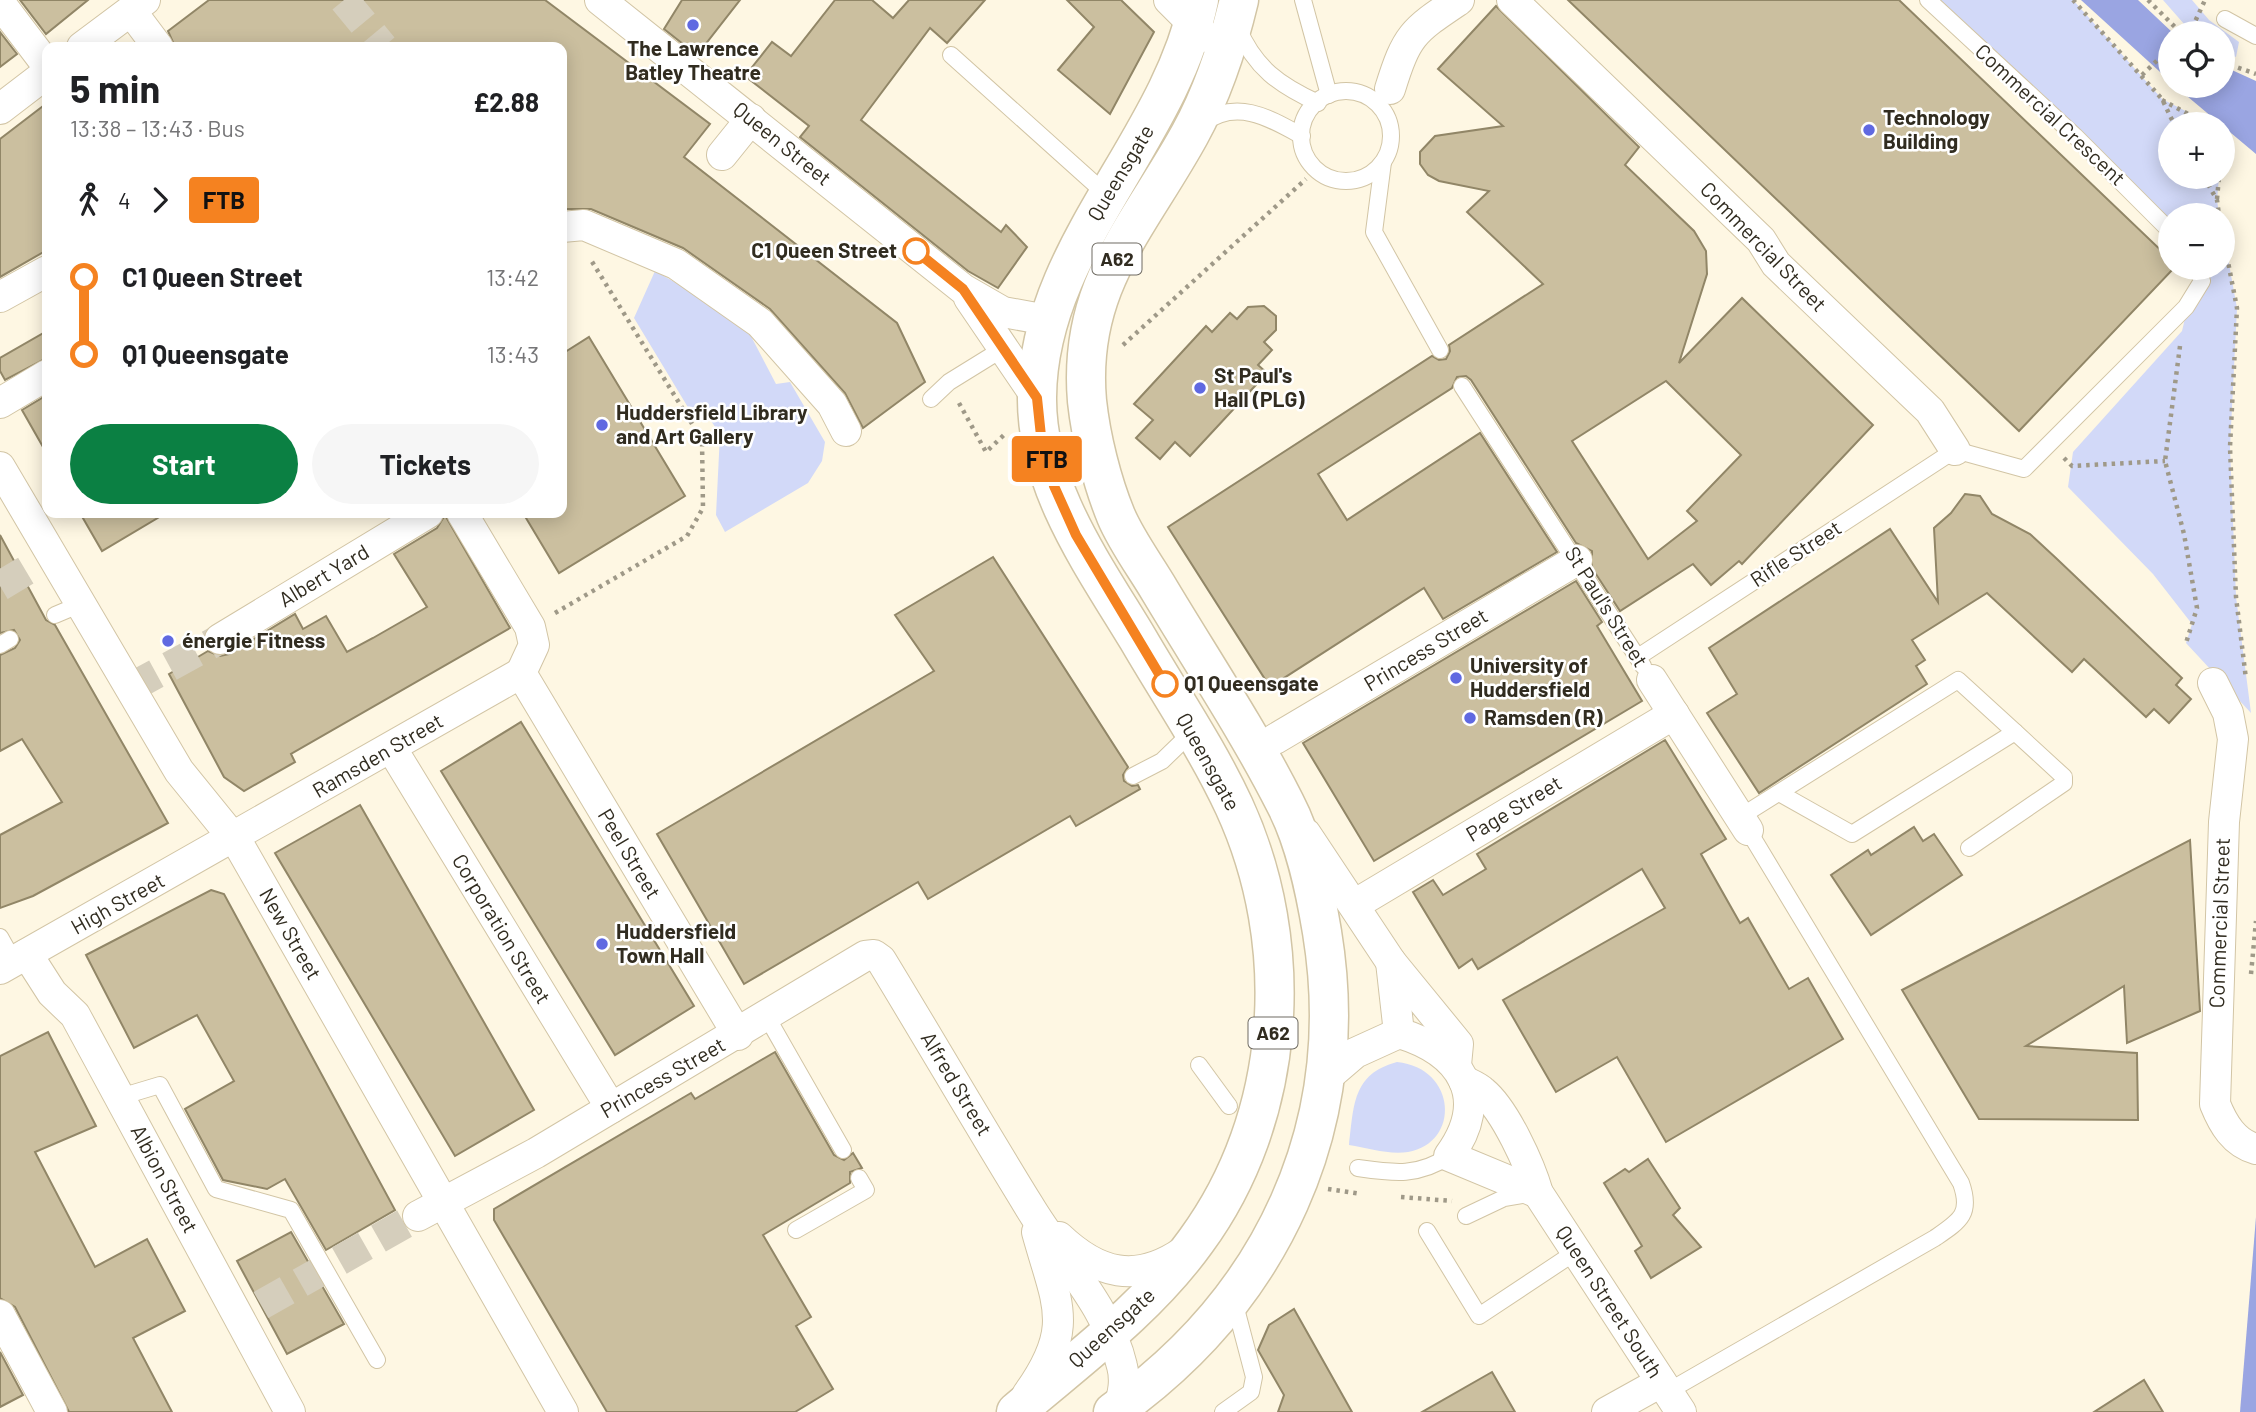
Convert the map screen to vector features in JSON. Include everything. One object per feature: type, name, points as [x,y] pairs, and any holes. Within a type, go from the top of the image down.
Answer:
[{"type":"highway","name":"Queensgate","points":[[1015,1412],[1110,1332],[1154,1290],[1195,1244],[1241,1167],[1267,1085],[1277,1000],[1267,909],[1243,829],[1220,778],[1076,535],[1054,486],[1041,436],[1037,398],[1047,320],[1084,234],[1109,197],[1162,103],[1187,9]]},
{"type":"highway","name":"Queensgate","points":[[1116,1410],[1192,1346],[1233,1298],[1274,1234],[1300,1183],[1327,1077],[1331,983],[1316,895],[1287,806],[1116,517],[1096,448],[1087,402],[1087,349],[1096,301],[1137,219],[1190,133],[1213,85],[1232,24]]},
{"type":"street","name":"Queen Street","points":[[600,0],[963,289],[1003,312],[1047,320]]},
{"type":"street","points":[[1390,89],[1399,59],[1414,30],[1459,0]]},
{"type":"street","name":"Commercial Street","points":[[1512,0],[1761,240],[1776,264],[1930,411],[1955,450]]},
{"type":"street","points":[[0,3],[42,58]]},
{"type":"street","points":[[89,42],[138,5],[156,42]]},
{"type":"street","points":[[1187,9],[1232,24]]},
{"type":"street","points":[[0,109],[42,77]]},
{"type":"street","points":[[722,155],[751,120]]},
{"type":"street","points":[[567,227],[584,225],[676,264],[760,323],[832,404],[846,431]]},
{"type":"street","points":[[0,297],[42,274]]},
{"type":"street","name":"Queen Street","points":[[963,289],[1037,398]]},
{"type":"street","points":[[0,403],[42,378]]},
{"type":"street","name":"New Street","points":[[0,467],[68,609],[179,771],[235,838],[430,1209],[563,1412]]},
{"type":"street","name":"Albert Yard","points":[[220,639],[420,518]]},
{"type":"street","points":[[465,518],[530,627],[534,645],[521,673]]},
{"type":"street","name":"Princess Street","points":[[1275,739],[1577,560]]},
{"type":"street","name":"St Paul's Street","points":[[1645,668],[1744,824]]},
{"type":"street","name":"Ramsden Street","points":[[235,838],[521,673]]},
{"type":"street","name":"Peel Street","points":[[521,673],[737,1035]]},
{"type":"street","name":"Commercial Street","points":[[2213,683],[2228,713],[2233,739],[2224,822],[2215,1104],[2222,1121],[2239,1142],[2255,1148]]},
{"type":"street","name":"Page Street","points":[[1354,905],[1674,714]]},
{"type":"street","name":"Corporation Street","points":[[392,749],[611,1108]]},
{"type":"street","points":[[1287,806],[1391,962],[1458,1044],[1460,1073],[1469,1104],[1468,1122],[1461,1140],[1449,1156],[1535,1180]]},
{"type":"street","name":"High Street","points":[[10,956],[235,838]]},
{"type":"street","name":"Princess Street","points":[[430,1209],[536,1153],[865,956],[874,955],[881,960]]},
{"type":"street","name":"Albion Street","points":[[10,956],[75,1015],[120,1097],[250,1312],[290,1412]]},
{"type":"street","name":"Alfred Street","points":[[881,960],[1030,1208],[1086,1289],[1110,1332],[1122,1365],[1125,1383],[1116,1410]]},
{"type":"street","points":[[1327,1077],[1355,1053],[1399,1033],[1391,962]]},
{"type":"street","name":"Queen Street South","points":[[1399,1033],[1426,1041],[1484,1092],[1577,1251],[1670,1395]]},
{"type":"street","name":"Queen Street South","points":[[1468,1122],[1506,1142],[1535,1180]]},
{"type":"street","name":"Alfred Street","points":[[1030,1208],[1068,1245],[1095,1264],[1113,1271],[1136,1273],[1165,1265],[1195,1244]]},
{"type":"street","name":"Alfred Street","points":[[1015,1412],[1043,1372],[1058,1338],[1060,1314],[1030,1208]]},
{"type":"street","points":[[0,1315],[52,1412]]},
{"type":"street","points":[[1607,1412],[1670,1395]]},
{"type":"lane","points":[[1303,0],[1323,99]]},
{"type":"lane","name":"Commercial Crescent","points":[[1928,0],[2075,136],[2158,219]]},
{"type":"lane","points":[[2225,19],[2256,36]]},
{"type":"lane","points":[[1232,24],[1249,54],[1264,70],[1290,90],[1323,99],[1353,92],[1377,104],[1387,118],[1391,132],[1390,148],[1384,162],[1374,232],[1440,350]]},
{"type":"lane","points":[[951,55],[1109,197]]},
{"type":"lane","points":[[1323,99],[1303,120],[1302,136],[1309,162],[1331,179],[1359,181],[1384,162]]},
{"type":"lane","points":[[1190,133],[1213,116],[1233,111],[1264,115],[1302,136]]},
{"type":"lane","points":[[1955,450],[2024,469],[2186,307],[2202,280]]},
{"type":"lane","points":[[931,399],[949,383],[1004,348]]},
{"type":"lane","name":"St Paul's Street","points":[[1462,386],[1645,668]]},
{"type":"lane","name":"Rifle Street","points":[[1645,668],[1955,450]]},
{"type":"lane","points":[[1670,1395],[1935,1238],[1964,1215],[1967,1200],[1961,1183],[1744,824],[1781,793],[1958,680],[2064,777],[2064,783],[1969,848]]},
{"type":"lane","points":[[1133,776],[1162,761],[1193,731]]},
{"type":"lane","points":[[1781,793],[1852,834],[2015,732]]},
{"type":"lane","points":[[767,1017],[843,1150]]},
{"type":"lane","points":[[1199,1065],[1229,1106]]},
{"type":"lane","points":[[120,1097],[160,1085],[216,1189],[291,1210],[377,1360]]},
{"type":"lane","points":[[1357,1168],[1413,1174],[1432,1168],[1449,1156]]},
{"type":"lane","points":[[796,1230],[866,1190],[859,1178]]},
{"type":"lane","points":[[1466,1216],[1535,1180]]},
{"type":"lane","points":[[1427,1231],[1479,1316],[1577,1251]]},
{"type":"lane","points":[[1223,1412],[1251,1392],[1254,1377],[1233,1298]]},
{"type":"path","points":[[2073,0],[2143,74],[2168,112]]},
{"type":"path","points":[[2148,0],[2170,21]]},
{"type":"path","points":[[2195,21],[2205,0]]},
{"type":"path","points":[[2143,74],[2158,60]]},
{"type":"path","points":[[2235,67],[2256,74]]},
{"type":"path","points":[[2162,99],[2185,112]]},
{"type":"path","points":[[1087,349],[1114,354],[1306,179]]},
{"type":"path","points":[[2211,189],[2217,200]]},
{"type":"path","points":[[2218,189],[2218,203]]},
{"type":"path","points":[[530,627],[687,536],[703,508],[702,440],[567,229]]},
{"type":"path","points":[[2232,280],[2237,308],[2230,447],[2236,597],[2248,691]]},
{"type":"path","points":[[2186,307],[2165,461],[2184,534],[2197,608],[2186,643]]},
{"type":"path","points":[[956,398],[986,452]]},
{"type":"path","points":[[2050,444],[2072,466],[2165,461]]},
{"type":"path","points":[[1387,1196],[1491,1204]]},
{"type":"shaded area","points":[[1940,0],[2073,0],[2158,95],[2158,98],[2187,112],[2158,112],[2158,189],[2218,189],[2217,203],[2158,203],[2158,218]]},
{"type":"shaded area","points":[[2163,0],[2192,0],[2210,21],[2181,21]]},
{"type":"shaded area","points":[[2235,39],[2239,42],[2235,57]]},
{"type":"shaded area","points":[[655,271],[743,321],[776,384],[790,382],[825,442],[822,461],[808,483],[725,532],[716,515],[720,434],[702,408],[692,414],[634,318]]},
{"type":"shaded area","points":[[2194,280],[2232,280],[2237,308],[2230,447],[2236,597],[2251,713],[2186,643],[2192,624],[2153,574],[2068,487],[2073,452],[2182,331]]},
{"type":"shaded area","points":[[1397,1062],[1417,1067],[1431,1077],[1441,1091],[1445,1106],[1444,1121],[1437,1135],[1425,1146],[1401,1153],[1349,1145],[1355,1105],[1363,1083],[1382,1067]]},
{"type":"water","points":[[2081,0],[2138,0],[2160,21],[2158,21],[2158,70]]},
{"type":"water","points":[[2235,71],[2256,81],[2256,154],[2235,136],[2235,112],[2206,112],[2189,98],[2235,98]]},
{"type":"water","points":[[2256,1217],[2256,1412],[2240,1412]]},
{"type":"building","points":[[20,0],[88,0],[46,34]]},
{"type":"building","points":[[209,0],[545,0],[710,124],[684,157],[897,323],[925,382],[863,428],[845,393],[770,309],[683,248],[591,209],[567,209],[567,42],[173,42],[168,31]]},
{"type":"building","name":"The Lawrence Batley Theatre","points":[[682,0],[740,0],[697,55],[664,29]]},
{"type":"building","points":[[835,0],[872,0],[893,18],[909,0],[985,0],[947,43],[930,28],[861,120],[1001,232],[1006,225],[1027,247],[998,288],[968,271],[800,137],[809,126],[745,76],[772,42],[791,56]]},
{"type":"building","points":[[1067,0],[1121,0],[1154,32],[1110,114],[1058,70],[1094,27]]},
{"type":"building","name":"Technology Building","points":[[1568,0],[1899,0],[2158,248],[2158,280],[2163,280],[2019,431]]},
{"type":"building","points":[[1496,6],[1639,147],[1625,165],[1694,231],[1706,251],[1707,274],[1679,363],[1742,298],[1873,425],[1742,564],[1739,561],[1711,585],[1693,564],[1620,611],[1592,568],[1592,551],[1576,543],[1471,380],[1466,376],[1457,377],[1452,388],[1318,474],[1347,520],[1480,433],[1557,552],[1443,619],[1424,588],[1270,687],[1168,527],[1432,356],[1439,360],[1446,359],[1450,351],[1449,345],[1543,284],[1467,212],[1489,191],[1439,181],[1428,175],[1420,164],[1420,152],[1435,136],[1503,126],[1438,69]],"holes":[[[1666,381],[1741,455],[1687,511],[1697,521],[1648,559],[1572,441]]]},
{"type":"building","points":[[0,32],[17,54],[0,67]]},
{"type":"building","points":[[42,107],[42,253],[0,277],[0,139]]},
{"type":"building","name":"St Paul's Hall (PLG)","points":[[1264,306],[1276,316],[1276,330],[1264,342],[1272,350],[1258,365],[1267,373],[1190,456],[1175,442],[1160,459],[1136,438],[1153,420],[1134,404],[1206,326],[1212,332],[1230,313],[1237,319],[1248,307]]},
{"type":"building","points":[[42,334],[42,361],[5,380],[0,371],[0,358]]},
{"type":"building","name":"Huddersfield Library and Art Gallery","points":[[589,337],[685,496],[559,573],[526,518],[567,518],[567,351]]},
{"type":"building","points":[[42,398],[42,445],[22,410]]},
{"type":"building","points":[[1965,494],[1980,496],[1992,514],[2030,534],[2182,678],[2176,685],[2191,699],[2169,723],[2154,709],[2146,717],[2084,659],[2072,672],[1987,593],[1912,640],[1925,660],[1916,666],[1927,684],[1759,793],[1707,713],[1737,694],[1709,648],[1890,529],[1938,602],[1934,528],[1951,513]]},
{"type":"building","points":[[83,518],[158,518],[102,551]]},
{"type":"building","points":[[443,518],[447,518],[510,628],[291,754],[295,762],[244,791],[224,777],[169,674],[208,651],[220,656],[229,654],[295,614],[303,629],[326,616],[347,652],[373,638],[427,607],[394,554],[437,528]]},
{"type":"building","points":[[0,535],[46,620],[55,625],[168,823],[33,896],[0,908],[0,835],[62,802],[22,739],[0,751],[0,655],[15,648],[20,640],[14,630],[0,633]]},
{"type":"building","points":[[993,557],[1128,767],[1123,775],[1124,781],[1132,786],[1138,785],[1140,789],[1076,826],[1070,816],[928,899],[918,882],[744,984],[657,834],[934,671],[895,615]]},
{"type":"building","name":"Ramsden (R)","points":[[1576,581],[1602,622],[1597,626],[1642,701],[1374,861],[1303,743]]},
{"type":"building","name":"Huddersfield Town Hall","points":[[521,722],[694,1006],[615,1055],[441,771]]},
{"type":"building","points":[[1665,740],[1726,839],[1701,854],[1740,923],[1748,918],[1789,989],[1808,978],[1843,1039],[1666,1142],[1617,1057],[1556,1092],[1503,1000],[1665,908],[1642,869],[1478,969],[1472,959],[1459,968],[1413,892],[1433,880],[1443,895],[1486,869],[1477,854]]},
{"type":"building","points":[[360,805],[534,1110],[455,1156],[275,853]]},
{"type":"building","points":[[1914,827],[1923,841],[1934,834],[1962,875],[1871,935],[1831,875],[1868,850],[1871,855]]},
{"type":"building","points":[[2190,840],[2200,1011],[2127,1043],[2124,986],[2026,1046],[2137,1053],[2138,1120],[1979,1119],[1902,990]]},
{"type":"building","points":[[211,890],[224,894],[395,1210],[326,1250],[285,1179],[267,1189],[223,1180],[185,1109],[234,1081],[197,1015],[134,1048],[86,955]]},
{"type":"building","points":[[48,1032],[96,1126],[35,1152],[95,1267],[147,1239],[185,1311],[133,1338],[172,1412],[69,1412],[15,1307],[0,1298],[0,1056]]},
{"type":"building","points":[[775,1052],[834,1155],[844,1160],[853,1153],[862,1168],[850,1172],[850,1183],[763,1235],[811,1317],[796,1326],[833,1389],[795,1412],[607,1412],[494,1220],[494,1209],[691,1093],[695,1099]]},
{"type":"building","points":[[1648,1159],[1680,1208],[1673,1215],[1701,1247],[1651,1278],[1635,1251],[1642,1246],[1604,1183],[1625,1169],[1629,1172]]},
{"type":"building","points":[[291,1232],[344,1324],[287,1354],[237,1261]]},
{"type":"building","points":[[1294,1309],[1352,1412],[1278,1412],[1284,1395],[1258,1350],[1269,1325]]},
{"type":"building","points":[[0,1352],[23,1395],[0,1407]]},
{"type":"building","points":[[1492,1372],[1515,1412],[1422,1412]]},
{"type":"building","points":[[2144,1380],[2163,1412],[2094,1412]]},
{"type":"tunnel","points":[[344,0],[379,42]]},
{"type":"tunnel","points":[[0,586],[52,555]]},
{"type":"tunnel","points":[[130,688],[220,639]]},
{"type":"tunnel","points":[[261,1305],[418,1216]]},
{"type":"bus line","name":"FTB","points":[[916,251],[963,289],[1037,398],[1041,436],[1054,486],[1076,535],[1165,684]]},
{"type":"place","name":"The Lawrence Batley Theatre","points":[[693,25]]},
{"type":"place","name":"Technology Building","points":[[1869,130]]},
{"type":"place","name":"C1 Queen Street","points":[[916,251]]},
{"type":"place","name":"St Paul's Hall (PLG)","points":[[1200,388]]},
{"type":"place","name":"Huddersfield Library and Art Gallery","points":[[602,425]]},
{"type":"place","name":"énergie Fitness","points":[[168,641]]},
{"type":"place","name":"University of Huddersfield","points":[[1456,678]]},
{"type":"place","name":"Q1 Queensgate","points":[[1165,684]]},
{"type":"place","name":"Ramsden (R)","points":[[1470,718]]},
{"type":"place","name":"Huddersfield Town Hall","points":[[602,944]]}]
